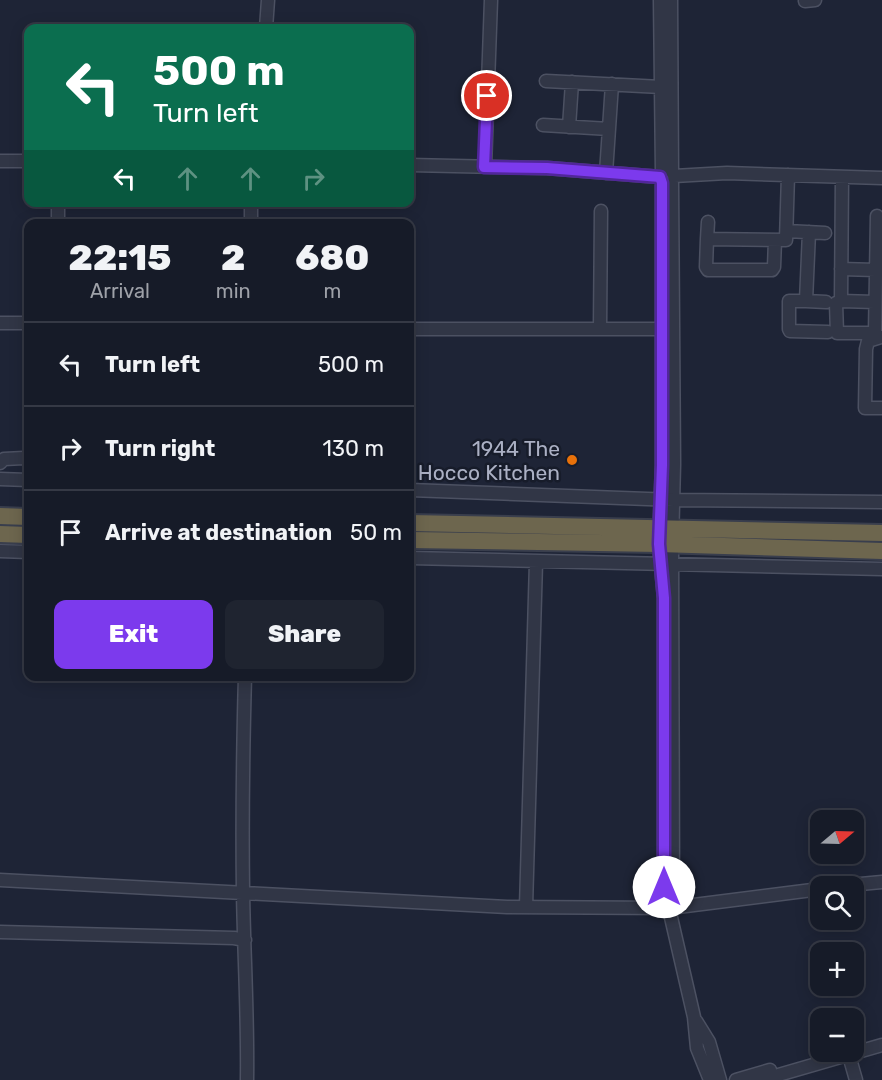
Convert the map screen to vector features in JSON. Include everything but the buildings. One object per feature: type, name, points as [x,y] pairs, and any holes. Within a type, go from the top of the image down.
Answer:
[{"type":"highway","points":[[0,516],[24,517]]},
{"type":"highway","points":[[414,523],[882,550]]},
{"type":"highway","points":[[414,540],[882,532]]},
{"type":"highway","points":[[0,534],[24,535]]},
{"type":"street","points":[[266,24],[268,0]]},
{"type":"street","points":[[484,167],[491,0]]},
{"type":"street","points":[[660,0],[661,87],[667,177],[666,563],[673,888],[670,908],[694,1017],[698,1048],[710,1080]]},
{"type":"street","points":[[667,499],[661,329],[671,0]]},
{"type":"street","points":[[546,81],[661,87]]},
{"type":"street","points":[[569,126],[572,82]]},
{"type":"street","points":[[606,173],[612,84]]},
{"type":"street","points":[[543,125],[609,129]]},
{"type":"street","points":[[0,161],[24,161]]},
{"type":"street","points":[[414,165],[547,168],[667,177],[727,173],[882,178]]},
{"type":"street","points":[[707,239],[786,240],[788,175]]},
{"type":"street","points":[[841,301],[842,177]]},
{"type":"street","points":[[600,329],[601,211]]},
{"type":"street","points":[[708,222],[706,268],[772,270],[775,240]]},
{"type":"street","points":[[879,301],[836,303],[836,332],[873,334],[879,301],[876,270],[880,223]]},
{"type":"street","points":[[879,301],[880,223]]},
{"type":"street","points":[[787,231],[825,233]]},
{"type":"street","points":[[806,301],[809,232]]},
{"type":"street","points":[[841,269],[876,270]]},
{"type":"street","points":[[826,302],[789,301],[789,330],[828,332]]},
{"type":"street","points":[[0,322],[24,323]]},
{"type":"street","points":[[414,329],[661,329]]},
{"type":"street","points":[[882,337],[868,341],[866,349],[866,408],[882,408]]},
{"type":"street","points":[[0,463],[4,459],[24,458]]},
{"type":"street","points":[[0,479],[24,480]]},
{"type":"street","points":[[414,490],[667,499],[882,502]]},
{"type":"street","points":[[0,551],[24,552]]},
{"type":"street","points":[[414,558],[882,569]]},
{"type":"street","points":[[526,907],[536,562]]},
{"type":"street","points":[[244,681],[243,894],[248,1014],[247,1080]]},
{"type":"street","points":[[0,880],[526,907],[670,908],[810,890]]},
{"type":"street","points":[[864,884],[882,882]]},
{"type":"street","points":[[0,932],[245,940]]},
{"type":"street","points":[[694,1017],[709,1042],[720,1080]]},
{"type":"street","points":[[864,1045],[882,1038]]},
{"type":"street","points":[[864,1048],[882,1045]]},
{"type":"street","points":[[736,1080],[810,1059]]},
{"type":"street","points":[[761,1080],[816,1062]]},
{"type":"street","points":[[852,1062],[856,1080]]},
{"type":"place","name":"1944 The Hocco Kitchen","points":[[572,460]]},
{"type":"route","points":[[487,96],[484,167],[547,168],[660,177],[662,183],[662,465],[659,544],[664,598],[664,887]]}]
